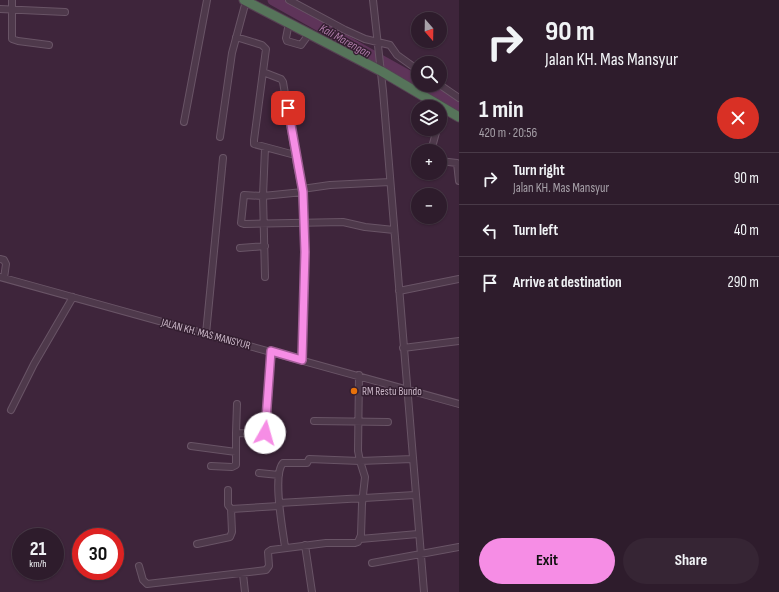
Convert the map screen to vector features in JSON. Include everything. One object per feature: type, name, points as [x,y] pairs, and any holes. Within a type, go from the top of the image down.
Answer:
[{"type":"highway","points":[[245,0],[309,34],[380,67],[432,100]]},
{"type":"highway","points":[[447,109],[459,116]]},
{"type":"street","points":[[12,0],[12,39],[49,45]]},
{"type":"street","points":[[184,122],[207,0]]},
{"type":"street","points":[[220,137],[232,53],[245,0]]},
{"type":"street","points":[[289,0],[365,39],[379,44],[390,45],[397,55],[411,65]]},
{"type":"street","points":[[373,0],[379,44],[406,388],[424,592]]},
{"type":"street","points":[[0,9],[65,12]]},
{"type":"street","points":[[289,23],[286,38],[287,41],[302,45],[309,34]]},
{"type":"street","points":[[236,37],[265,47],[254,142],[256,146],[296,155]]},
{"type":"street","points":[[263,72],[281,79],[283,82],[303,191],[305,252],[302,360]]},
{"type":"street","points":[[447,90],[459,98]]},
{"type":"street","points":[[265,148],[263,196],[265,276]]},
{"type":"street","points":[[206,334],[222,158]]},
{"type":"street","points":[[447,162],[457,163],[459,181]]},
{"type":"street","points":[[390,182],[330,185],[303,191],[263,196],[243,196],[241,221],[242,224],[343,222],[365,227],[394,230]]},
{"type":"street","points":[[240,248],[265,246]]},
{"type":"street","points":[[0,259],[4,260],[5,262],[2,278]]},
{"type":"street","name":"JALAN KH. MAS MANSYUR","points":[[2,278],[406,388],[459,404]]},
{"type":"street","points":[[399,291],[459,279]]},
{"type":"street","points":[[11,410],[34,364],[73,297]]},
{"type":"street","points":[[403,348],[459,341]]},
{"type":"street","points":[[236,433],[262,434],[266,432],[271,351]]},
{"type":"street","points":[[359,376],[358,422],[360,461],[365,474],[360,539]]},
{"type":"street","points":[[211,466],[235,466],[236,464],[237,404]]},
{"type":"street","points":[[314,421],[388,422]]},
{"type":"street","points":[[191,446],[236,452]]},
{"type":"street","points":[[285,548],[279,504],[279,475],[281,465],[284,463],[308,463],[309,459],[360,461],[412,459]]},
{"type":"street","points":[[259,473],[279,475]]},
{"type":"street","points":[[197,544],[230,537],[232,532],[231,509],[228,506],[228,490]]},
{"type":"street","points":[[231,509],[279,504],[415,495]]},
{"type":"street","points":[[139,566],[143,580],[148,584],[243,574],[266,570],[268,566],[269,551],[305,545],[355,543],[360,539],[418,534]]},
{"type":"street","points":[[305,545],[312,592]]},
{"type":"street","points":[[372,562],[459,547]]},
{"type":"street","points":[[243,574],[245,592]]},
{"type":"waterway","name":"Kali Marengan","points":[[273,0],[411,77]]},
{"type":"waterway","name":"Kali Marengan","points":[[436,92],[459,105]]},
{"type":"place","name":"RM Restu Bundo","points":[[354,391]]},
{"type":"route","points":[[265,433],[271,351],[302,360],[305,252],[303,192],[288,108]]}]
